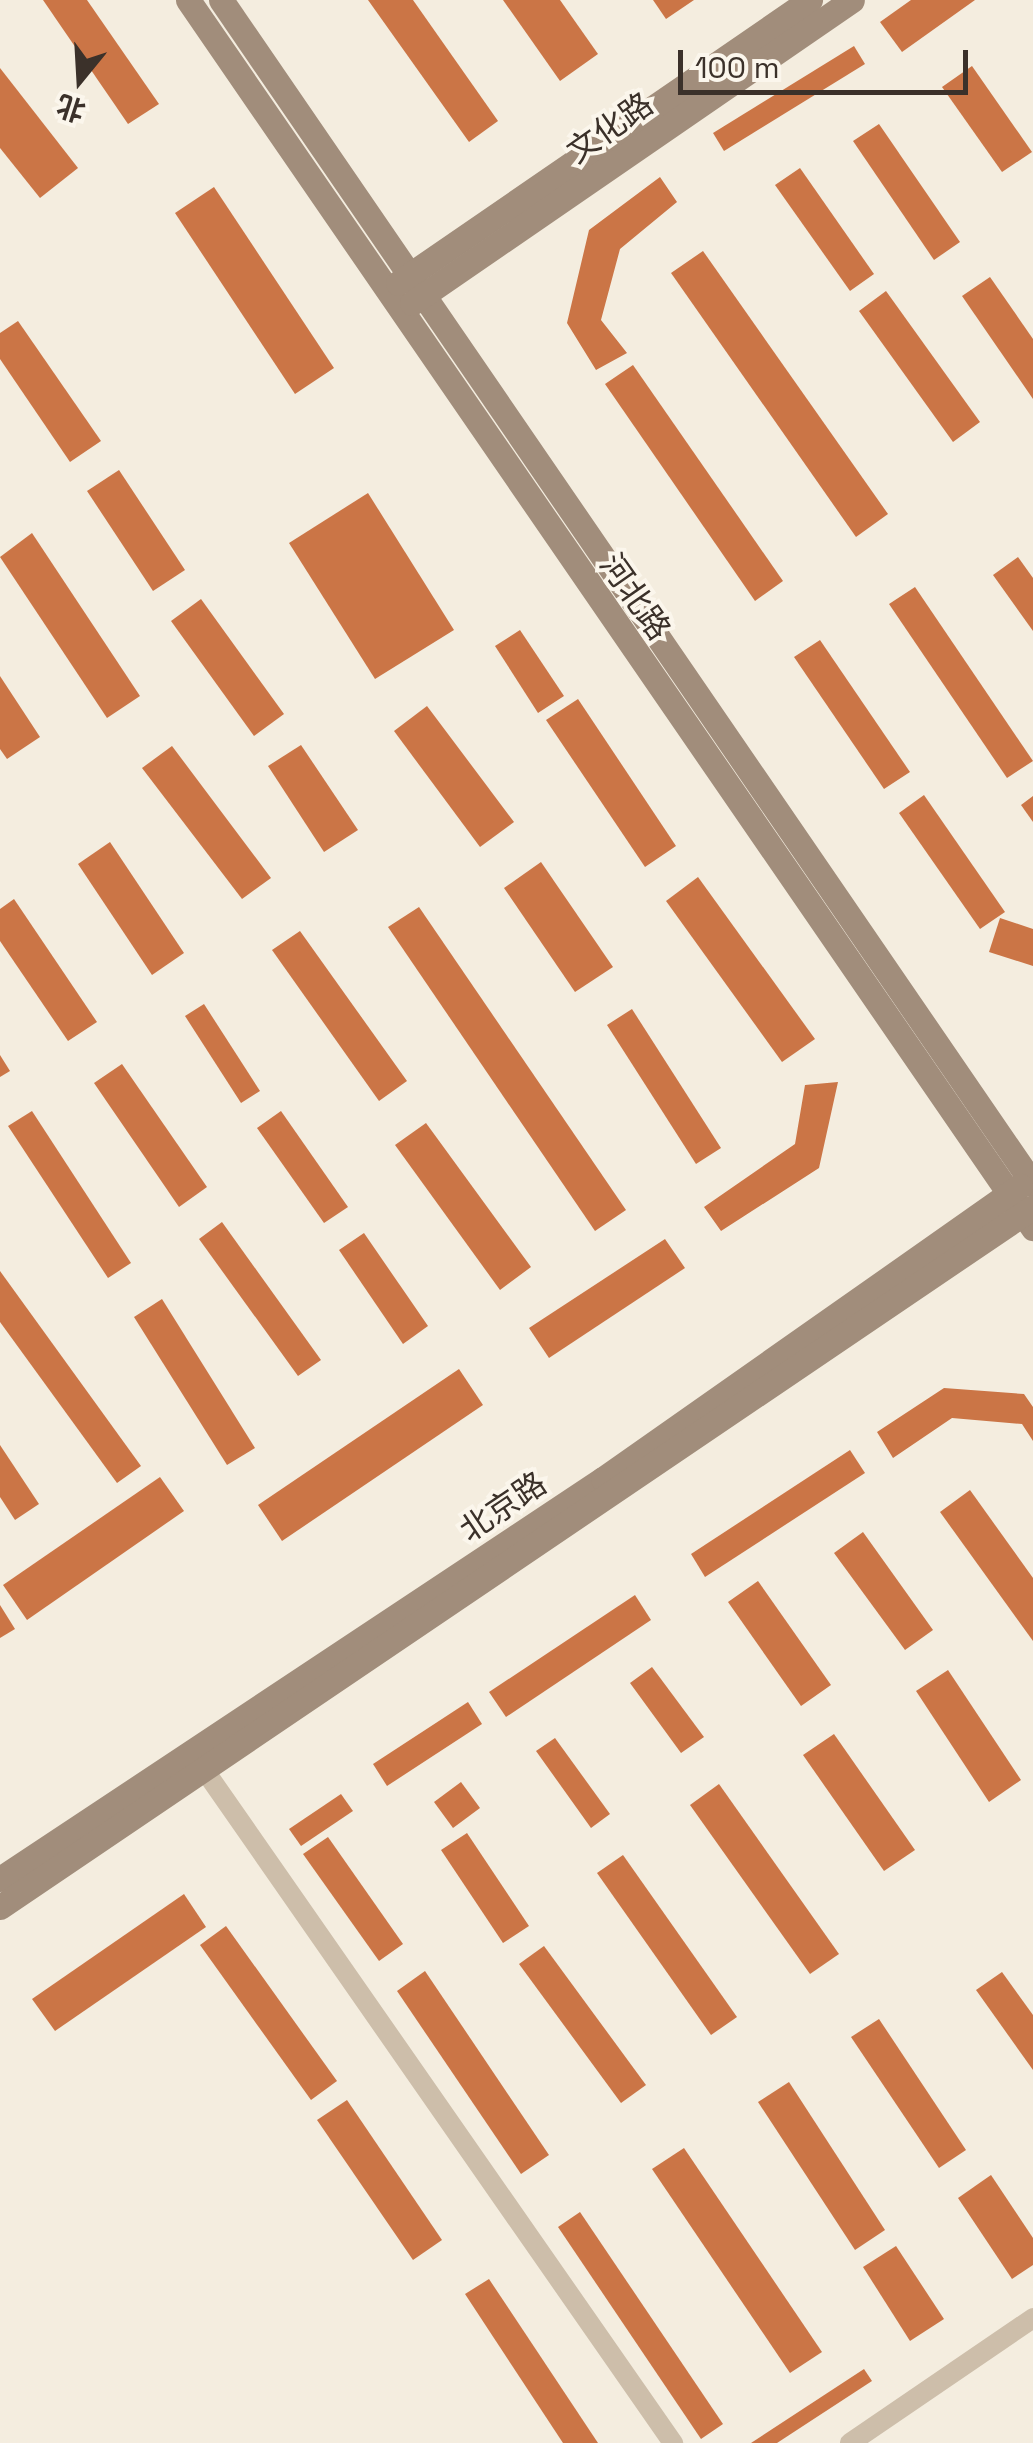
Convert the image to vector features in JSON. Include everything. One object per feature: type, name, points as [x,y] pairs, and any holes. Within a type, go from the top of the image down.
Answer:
[{"type":"street","name":"河北路","points":[[188,0],[407,292]]},
{"type":"street","name":"河北路","points":[[221,0],[407,292],[1028,1197]]},
{"type":"street","name":"文化路","points":[[407,292],[810,0]]},
{"type":"street","name":"文化路","points":[[407,292],[852,0]]},
{"type":"street","name":"北京路","points":[[0,1907],[614,1497],[1028,1197]]},
{"type":"street","name":"北京路","points":[[0,1879],[1028,1197]]},
{"type":"street","points":[[203,1768],[673,2443]]},
{"type":"street","points":[[850,2443],[1033,2318]]},
{"type":"building","points":[[43,0],[87,0],[159,104],[128,124]]},
{"type":"building","points":[[368,0],[413,0],[498,121],[469,142]]},
{"type":"building","points":[[503,0],[560,0],[598,54],[560,81]]},
{"type":"building","points":[[653,0],[694,0],[666,19]]},
{"type":"building","points":[[911,0],[975,0],[902,52],[880,22]]},
{"type":"building","points":[[854,46],[865,64],[724,151],[713,133]]},
{"type":"building","points":[[972,66],[1032,152],[1002,172],[942,87]]},
{"type":"building","points":[[0,68],[78,168],[40,198],[0,148]]},
{"type":"building","points":[[879,124],[960,242],[934,260],[853,141]]},
{"type":"building","points":[[800,168],[874,274],[850,291],[775,185]]},
{"type":"building","points":[[660,177],[677,202],[620,249],[601,320],[627,353],[596,370],[567,323],[589,230]]},
{"type":"building","points":[[214,187],[334,368],[295,394],[175,213]]},
{"type":"building","points":[[703,251],[888,514],[856,537],[671,273]]},
{"type":"building","points":[[990,277],[1033,339],[1033,399],[962,296]]},
{"type":"building","points":[[886,291],[980,422],[953,442],[859,311]]},
{"type":"building","points":[[18,321],[101,441],[70,462],[0,359],[0,333]]},
{"type":"building","points":[[633,365],[783,581],[755,601],[605,384]]},
{"type":"building","points":[[119,470],[185,570],[153,591],[87,491]]},
{"type":"building","points":[[368,493],[454,630],[375,679],[289,543]]},
{"type":"building","points":[[32,533],[140,696],[107,718],[0,557]]},
{"type":"building","points":[[1018,557],[1033,578],[1033,631],[993,575]]},
{"type":"building","points":[[915,587],[1033,761],[1007,778],[889,604]]},
{"type":"building","points":[[201,599],[284,714],[254,736],[171,621]]},
{"type":"building","points":[[520,630],[564,696],[538,713],[495,646]]},
{"type":"building","points":[[820,640],[910,772],[884,789],[794,657]]},
{"type":"building","points":[[0,676],[40,737],[7,759],[0,749]]},
{"type":"building","points":[[578,699],[676,846],[645,867],[546,720]]},
{"type":"building","points":[[427,706],[514,822],[480,847],[394,731]]},
{"type":"building","points":[[301,745],[358,830],[324,852],[268,766]]},
{"type":"building","points":[[172,746],[271,878],[242,899],[142,768]]},
{"type":"building","points":[[924,795],[1005,912],[980,929],[899,813]]},
{"type":"building","points":[[1033,796],[1033,822],[1021,805]]},
{"type":"building","points":[[110,842],[184,953],[152,975],[78,864]]},
{"type":"building","points":[[541,862],[613,967],[575,992],[504,888]]},
{"type":"building","points":[[698,877],[815,1039],[782,1062],[666,901]]},
{"type":"building","points":[[14,899],[97,1022],[68,1041],[0,941],[0,909]]},
{"type":"building","points":[[419,907],[626,1210],[595,1231],[388,927]]},
{"type":"building","points":[[1000,918],[1033,929],[1033,966],[989,952]]},
{"type":"building","points":[[300,931],[407,1081],[379,1101],[272,950]]},
{"type":"building","points":[[204,1004],[260,1091],[241,1103],[185,1016]]},
{"type":"building","points":[[632,1009],[721,1148],[696,1164],[607,1025]]},
{"type":"building","points":[[0,1055],[10,1071],[0,1077]]},
{"type":"building","points":[[122,1064],[207,1187],[179,1207],[94,1083]]},
{"type":"building","points":[[838,1082],[819,1168],[721,1231],[704,1207],[795,1144],[805,1085]]},
{"type":"building","points":[[32,1111],[131,1263],[108,1278],[8,1126]]},
{"type":"building","points":[[281,1111],[348,1207],[324,1223],[257,1128]]},
{"type":"building","points":[[426,1123],[531,1267],[500,1290],[395,1145]]},
{"type":"building","points":[[222,1222],[321,1360],[298,1376],[199,1239]]},
{"type":"building","points":[[364,1233],[428,1326],[403,1344],[339,1250]]},
{"type":"building","points":[[665,1239],[685,1268],[549,1358],[529,1328]]},
{"type":"building","points":[[0,1271],[141,1466],[117,1483],[0,1322]]},
{"type":"building","points":[[162,1299],[255,1448],[227,1465],[134,1317]]},
{"type":"building","points":[[459,1369],[483,1405],[282,1541],[258,1505]]},
{"type":"building","points":[[944,1388],[1024,1394],[1033,1407],[1033,1441],[1022,1424],[952,1418],[893,1458],[877,1432]]},
{"type":"building","points":[[0,1445],[39,1504],[15,1520],[0,1497]]},
{"type":"building","points":[[850,1450],[865,1473],[705,1577],[691,1554]]},
{"type":"building","points":[[160,1477],[184,1511],[27,1620],[3,1585]]},
{"type":"building","points":[[970,1490],[1033,1578],[1033,1641],[940,1512]]},
{"type":"building","points":[[863,1532],[933,1630],[905,1650],[834,1553]]},
{"type":"building","points":[[758,1581],[831,1685],[801,1706],[728,1602]]},
{"type":"building","points":[[635,1595],[651,1620],[506,1717],[489,1692]]},
{"type":"building","points":[[0,1605],[15,1629],[0,1638]]},
{"type":"building","points":[[652,1667],[704,1737],[681,1753],[630,1683]]},
{"type":"building","points":[[948,1670],[1021,1780],[989,1802],[916,1691]]},
{"type":"building","points":[[468,1702],[482,1724],[387,1786],[373,1764]]},
{"type":"building","points":[[834,1734],[915,1850],[884,1871],[803,1755]]},
{"type":"building","points":[[555,1738],[610,1814],[591,1828],[536,1751]]},
{"type":"building","points":[[461,1782],[480,1808],[453,1828],[434,1802]]},
{"type":"building","points":[[719,1784],[839,1954],[810,1974],[690,1805]]},
{"type":"building","points":[[341,1794],[353,1811],[301,1846],[289,1829]]},
{"type":"building","points":[[467,1833],[529,1926],[503,1943],[441,1850]]},
{"type":"building","points":[[328,1837],[403,1944],[379,1961],[303,1854]]},
{"type":"building","points":[[623,1855],[737,2017],[711,2035],[597,1873]]},
{"type":"building","points":[[184,1894],[206,1927],[55,2031],[32,1999]]},
{"type":"building","points":[[226,1926],[337,2081],[311,2100],[200,1945]]},
{"type":"building","points":[[544,1946],[646,2085],[621,2103],[519,1964]]},
{"type":"building","points":[[425,1971],[549,2155],[521,2174],[397,1991]]},
{"type":"building","points":[[1002,1972],[1033,2015],[1033,2070],[976,1990]]},
{"type":"building","points":[[879,2019],[966,2150],[939,2168],[851,2037]]},
{"type":"building","points":[[789,2082],[885,2230],[855,2250],[758,2102]]},
{"type":"building","points":[[347,2100],[442,2240],[413,2260],[317,2120]]},
{"type":"building","points":[[684,2148],[822,2352],[790,2373],[652,2169]]},
{"type":"building","points":[[991,2175],[1033,2238],[1033,2265],[1012,2279],[958,2198]]},
{"type":"building","points":[[580,2212],[723,2424],[701,2439],[558,2227]]},
{"type":"building","points":[[896,2246],[944,2319],[910,2341],[863,2267]]},
{"type":"building","points":[[489,2279],[598,2443],[563,2443],[465,2294]]},
{"type":"building","points":[[864,2369],[872,2381],[777,2443],[751,2443]]}]
